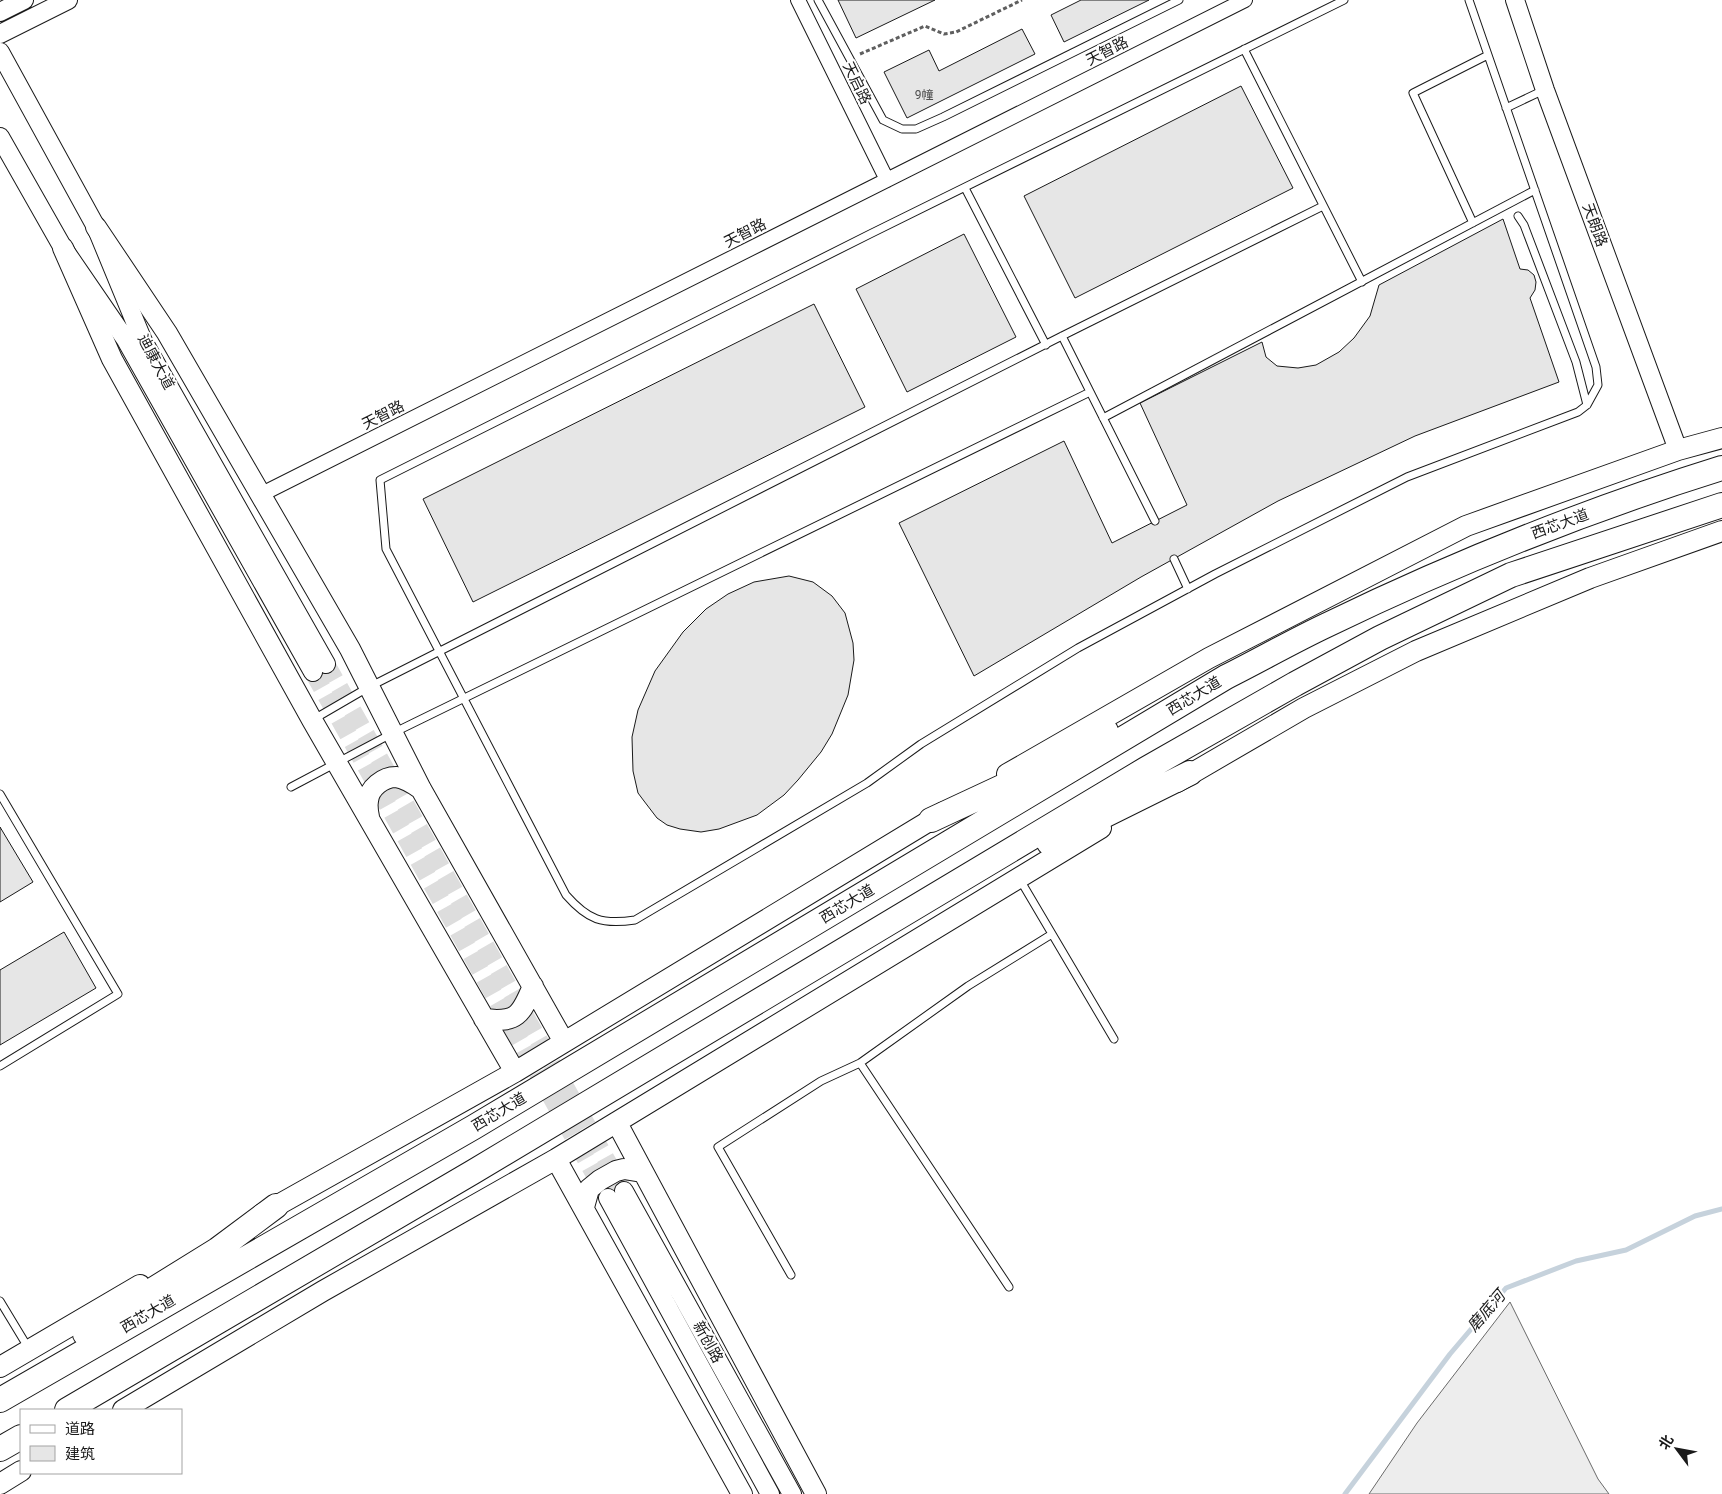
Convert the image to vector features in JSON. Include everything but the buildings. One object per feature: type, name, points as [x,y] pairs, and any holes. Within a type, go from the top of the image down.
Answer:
[{"type":"highway","name":"西芯大道","points":[[0,1400],[474,1128],[1226,677],[1326,626],[1425,579],[1543,530],[1722,468]]},
{"type":"highway","points":[[69,1409],[464,1177],[1146,769],[1295,684],[1380,638],[1511,575],[1722,505]]},
{"type":"highway","points":[[931,820],[1019,779],[1114,727],[1226,677]]},
{"type":"highway","points":[[884,925],[1190,773]]},
{"type":"highway","points":[[0,1384],[102,1323],[217,1250],[276,1206]]},
{"type":"highway","points":[[0,1450],[20,1438]]},
{"type":"main road","points":[[96,227],[167,333],[350,649],[421,789],[564,1042]]},
{"type":"main road","points":[[63,248],[112,359],[312,720],[515,1072]]},
{"type":"main road","name":"西芯大道","points":[[0,1367],[276,1206],[515,1072],[1037,755],[1209,658],[1466,526],[1678,450],[1722,438]]},
{"type":"main road","points":[[125,1409],[323,1292],[556,1159],[1190,773],[1304,708],[1416,651],[1590,578],[1722,531]]},
{"type":"main road","points":[[369,817],[367,803],[369,793],[378,783],[396,777],[407,780],[421,789]]},
{"type":"main road","points":[[484,1019],[502,1020],[516,1016],[525,1007],[533,986]]},
{"type":"main road","points":[[616,1123],[816,1494]]},
{"type":"main road","points":[[556,1159],[584,1206],[742,1494]]},
{"type":"main road","points":[[584,1206],[590,1189],[616,1170],[624,1169],[642,1172]]},
{"type":"main road","points":[[0,1484],[20,1472]]},
{"type":"street","points":[[0,12],[24,0]]},
{"type":"street","points":[[0,34],[68,0]]},
{"type":"street","name":"天启路","points":[[798,0],[887,180]]},
{"type":"street","name":"天朗路","points":[[1515,0],[1545,90],[1678,450]]},
{"type":"street","name":"天智路","points":[[260,495],[1242,1]]},
{"type":"street","name":"迪康大道","points":[[0,52],[96,227],[144,341],[319,668],[126,340],[63,248],[0,136]]},
{"type":"street","name":"新创路","points":[[624,1191],[792,1494]]},
{"type":"street","name":"新创路","points":[[608,1198],[770,1494]]},
{"type":"lane","points":[[818,0],[882,120],[902,129],[916,129],[943,117],[1180,0]]},
{"type":"lane","points":[[1344,0],[380,480],[386,549],[566,895],[578,910],[592,918],[617,923],[635,920],[867,783],[921,744],[1070,653],[1188,588],[1407,477],[1578,412],[1587,404],[1598,385],[1596,367],[1469,0]]},
{"type":"lane","points":[[1244,49],[1362,282]]},
{"type":"lane","points":[[1474,223],[1413,93],[1488,55]]},
{"type":"lane","points":[[1506,108],[1545,90]]},
{"type":"lane","points":[[965,188],[1046,345]]},
{"type":"lane","points":[[1103,418],[1535,190]]},
{"type":"lane","points":[[312,720],[369,687],[1323,206]]},
{"type":"lane","points":[[1518,216],[1524,225],[1576,362],[1587,404]]},
{"type":"lane","points":[[1062,336],[1155,522]]},
{"type":"lane","points":[[291,787],[392,733],[1090,392]]},
{"type":"lane","points":[[1174,559],[1188,588]]},
{"type":"lane","points":[[0,794],[118,994],[0,1066]]},
{"type":"lane","points":[[1019,878],[1114,1039]]},
{"type":"lane","points":[[791,1276],[718,1147],[821,1081],[860,1063],[968,986],[1052,934]]},
{"type":"lane","points":[[860,1063],[1009,1286]]},
{"type":"lane","points":[[0,1301],[30,1350]]},
{"type":"path","points":[[850,58],[925,26],[944,34],[956,32],[1022,0]]},
{"type":"shaded area","points":[[1510,1302],[1598,1479],[1609,1494],[1369,1494],[1417,1423]]},
{"type":"waterway","name":"磨底河","points":[[1345,1494],[1450,1354],[1506,1288],[1576,1261],[1626,1250],[1695,1216],[1722,1209]]},
{"type":"tunnel","points":[[326,664],[624,1191]]},
{"type":"tunnel","points":[[313,672],[605,1193]]}]
